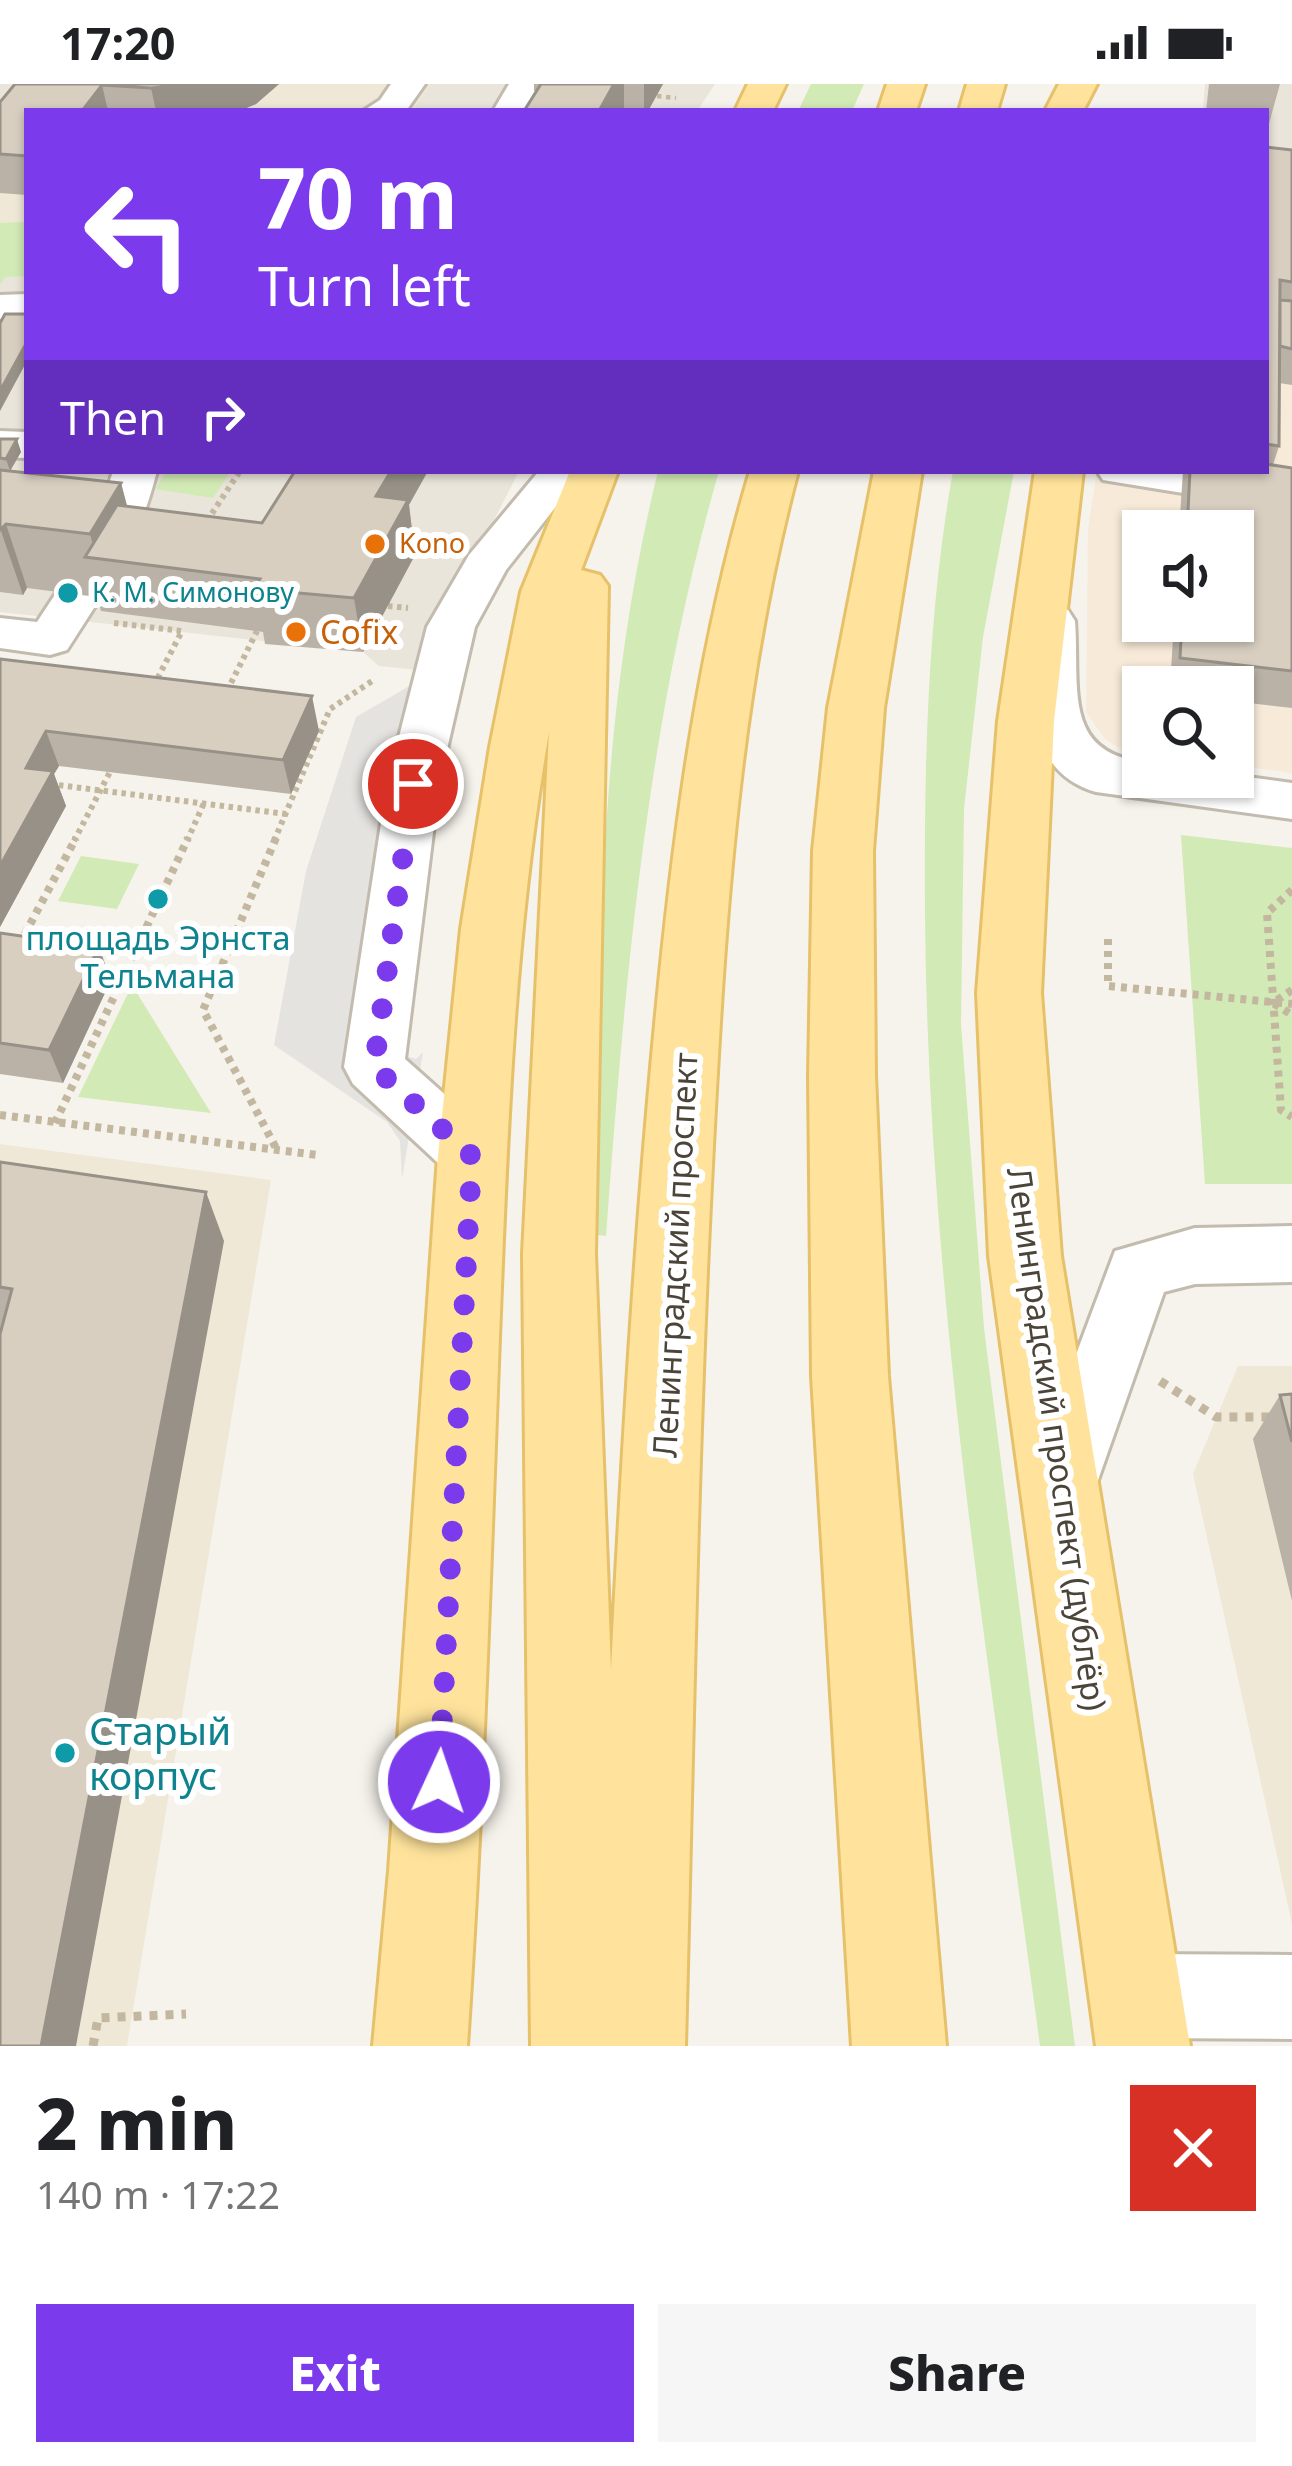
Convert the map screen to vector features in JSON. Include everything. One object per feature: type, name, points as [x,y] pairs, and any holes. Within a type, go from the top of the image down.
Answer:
[{"type":"main road","points":[[1069,108],[1101,88]]},
{"type":"main road","name":"Ленинградский проспект","points":[[638,2046],[674,1208],[701,848],[722,690],[773,474]]},
{"type":"main road","points":[[897,474],[856,708],[843,851],[842,1076],[850,1376],[899,2046]]},
{"type":"main road","name":"Ленинградский проспект (дублёр)","points":[[1059,474],[1027,722],[1009,993],[1025,1256],[1139,2021]]},
{"type":"main road","points":[[420,2046],[434,1871],[472,1156],[492,929],[518,747],[547,592],[579,482]]},
{"type":"main road","points":[[578,2046],[559,1254],[579,482]]},
{"type":"street","points":[[389,108],[408,84]]},
{"type":"street","points":[[133,474],[101,526],[202,527]]},
{"type":"street","points":[[1140,474],[1183,480]]},
{"type":"street","points":[[472,1156],[374,1067],[392,913],[413,784],[451,627],[485,565],[579,482]]},
{"type":"street","points":[[1048,556],[1057,722],[1071,753],[1096,774],[1292,801]]},
{"type":"street","points":[[0,633],[64,617]]},
{"type":"street","points":[[1060,1493],[1138,1271],[1196,1256],[1292,1254]]},
{"type":"street","points":[[1139,2021],[1292,1997]]},
{"type":"path","points":[[657,96],[676,98]]},
{"type":"path","points":[[202,527],[238,474]]},
{"type":"path","points":[[388,605],[410,608]]},
{"type":"path","points":[[64,617],[182,631],[152,690],[170,692]]},
{"type":"path","points":[[245,700],[224,698],[257,631]]},
{"type":"path","points":[[278,1150],[203,1010],[330,709],[372,681]]},
{"type":"path","points":[[309,707],[330,709]]},
{"type":"path","points":[[13,957],[110,772]]},
{"type":"path","points":[[49,784],[286,814]]},
{"type":"path","points":[[56,1123],[204,803]]},
{"type":"path","points":[[1292,890],[1267,914],[1281,1110],[1292,1117]]},
{"type":"path","points":[[1108,939],[1108,986],[1292,1004]]},
{"type":"path","points":[[81,966],[214,984]]},
{"type":"path","points":[[1274,1003],[1292,990]]},
{"type":"path","points":[[1274,1003],[1292,1015]]},
{"type":"path","points":[[0,1115],[318,1155]]},
{"type":"path","points":[[1160,1381],[1216,1418],[1292,1417]]},
{"type":"path","points":[[93,2046],[98,2018],[186,2014]]},
{"type":"shaded area","points":[[0,84],[715,84],[699,108],[24,108],[24,474],[517,474],[418,670],[379,666],[363,652],[0,612]]},
{"type":"shaded area","points":[[11,84],[430,84],[415,108],[24,108],[24,222],[0,223],[0,99]]},
{"type":"shaded area","points":[[1205,84],[1292,84],[1292,150],[1269,148],[1269,108],[1203,108]]},
{"type":"shaded area","points":[[1292,187],[1292,773],[1254,768],[1254,666],[1122,666],[1122,749],[1105,739],[1086,712],[1088,529],[1097,474],[1269,474]]},
{"type":"shaded area","points":[[413,684],[438,787],[403,1055],[416,1059],[423,1052],[402,1179],[400,1141],[387,1122],[274,1045],[306,871],[356,717]]},
{"type":"shaded area","name":"Старый корпус","points":[[0,1144],[271,1180],[127,2046],[0,2046]]},
{"type":"shaded area","points":[[1238,1366],[1292,1366],[1292,1924],[1193,1474]]},
{"type":"green space","points":[[811,84],[864,84],[853,108],[799,108]]},
{"type":"green space","points":[[24,222],[24,276],[5,277],[0,285],[0,223]]},
{"type":"green space","points":[[165,474],[229,474],[213,498],[155,489]]},
{"type":"green space","points":[[657,474],[718,474],[674,660],[643,850],[606,1236],[597,1235],[605,851],[622,662]]},
{"type":"green space","points":[[953,474],[1013,474],[983,637],[964,809],[961,1024],[984,1328],[1075,2046],[1040,2046],[982,1623],[937,1199],[929,1057],[925,804],[932,636]]},
{"type":"green space","points":[[1181,835],[1292,848],[1292,1184],[1205,1184]]},
{"type":"green space","points":[[81,856],[139,864],[117,909],[58,901]]},
{"type":"green space","points":[[132,985],[211,1113],[78,1097]]},
{"type":"building","points":[[15,84],[196,84],[102,85],[84,108],[24,108],[24,156],[0,154],[0,102]]},
{"type":"building","points":[[541,84],[614,84],[601,108],[526,108]]},
{"type":"building","points":[[1269,147],[1292,150],[1292,282],[1280,280],[1279,446],[1269,444]]},
{"type":"building","points":[[1280,300],[1292,301],[1292,349],[1280,346]]},
{"type":"building","points":[[5,314],[24,314],[24,347],[0,391],[0,323]]},
{"type":"building","points":[[0,439],[17,439],[6,459],[0,458]]},
{"type":"building","points":[[1269,464],[1292,468],[1292,671],[1180,658],[1181,642],[1254,642],[1254,510],[1188,510],[1190,474],[1269,474]]},
{"type":"building","points":[[0,470],[121,483],[90,534],[6,524],[0,530]]},
{"type":"building","points":[[293,474],[389,474],[376,496],[408,500],[354,598],[254,589],[260,579],[85,557],[117,505],[262,523]]},
{"type":"building","points":[[0,659],[312,696],[283,760],[46,731],[26,768],[53,771],[0,866]]},
{"type":"building","points":[[0,933],[99,947],[49,1050],[0,1043]]},
{"type":"building","name":"Старый корпус","points":[[0,1162],[206,1192],[41,2046],[0,2046],[0,1334],[12,1289],[0,1287]]},
{"type":"building","points":[[1292,1394],[1292,1442],[1280,1395]]},
{"type":"place","name":"Kono","points":[[375,544]]},
{"type":"place","name":"К. М. Симонову","points":[[68,593]]},
{"type":"place","name":"Cofix","points":[[296,632]]},
{"type":"place","name":"площадь Эрнста Тельмана","points":[[158,899]]},
{"type":"place","name":"Старый корпус","points":[[65,1753]]},
{"type":"route","points":[[413,784],[374,1067],[472,1156],[439,1782]]}]
